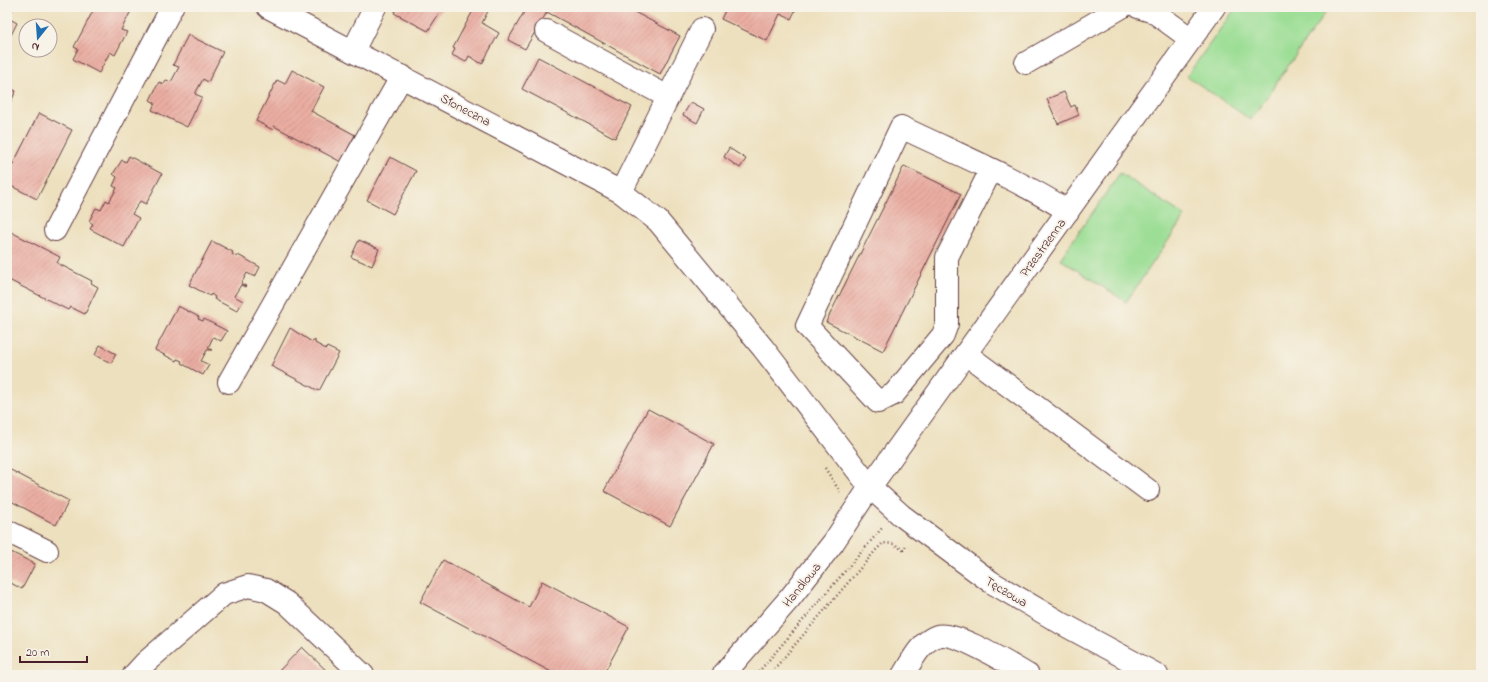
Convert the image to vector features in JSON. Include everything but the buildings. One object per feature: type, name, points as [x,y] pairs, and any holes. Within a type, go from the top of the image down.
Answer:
[{"type":"street","points":[[55,230],[172,7]]},
{"type":"street","name":"Słoneczna","points":[[268,7],[621,192],[658,221]]},
{"type":"street","points":[[353,51],[375,7]]},
{"type":"street","points":[[1026,63],[1122,7]]},
{"type":"street","points":[[1138,7],[1154,12],[1191,39]]},
{"type":"street","name":"Przestrzenna","points":[[870,487],[1214,7]]},
{"type":"street","points":[[621,192],[702,29]]},
{"type":"street","points":[[546,31],[668,97]]},
{"type":"street","points":[[229,382],[252,344],[402,76]]},
{"type":"street","points":[[991,170],[947,257],[947,324],[943,335],[894,394],[878,402],[807,326],[901,127],[991,170],[1042,195],[1068,211]]},
{"type":"street","name":"Tęczowa","points":[[658,221],[763,348],[870,487],[901,515],[991,582],[1061,623],[1157,675]]},
{"type":"street","points":[[966,354],[1148,490]]},
{"type":"street","name":"Handlowa","points":[[723,675],[790,598],[833,543],[870,487]]},
{"type":"street","points":[[7,530],[47,551]]},
{"type":"street","points":[[134,675],[146,662],[224,594],[248,586],[266,590],[287,603],[363,675]]},
{"type":"street","points":[[903,675],[918,651],[926,642],[937,636],[949,635],[982,650],[1028,675]]},
{"type":"path","points":[[824,466],[843,498]]},
{"type":"path","points":[[756,675],[882,528]]},
{"type":"path","points":[[769,675],[883,543],[894,544],[902,550],[907,545]]},
{"type":"green space","points":[[1236,7],[1329,7],[1251,120],[1187,76]]},
{"type":"green space","points":[[1120,173],[1185,216],[1126,302],[1060,259]]}]
